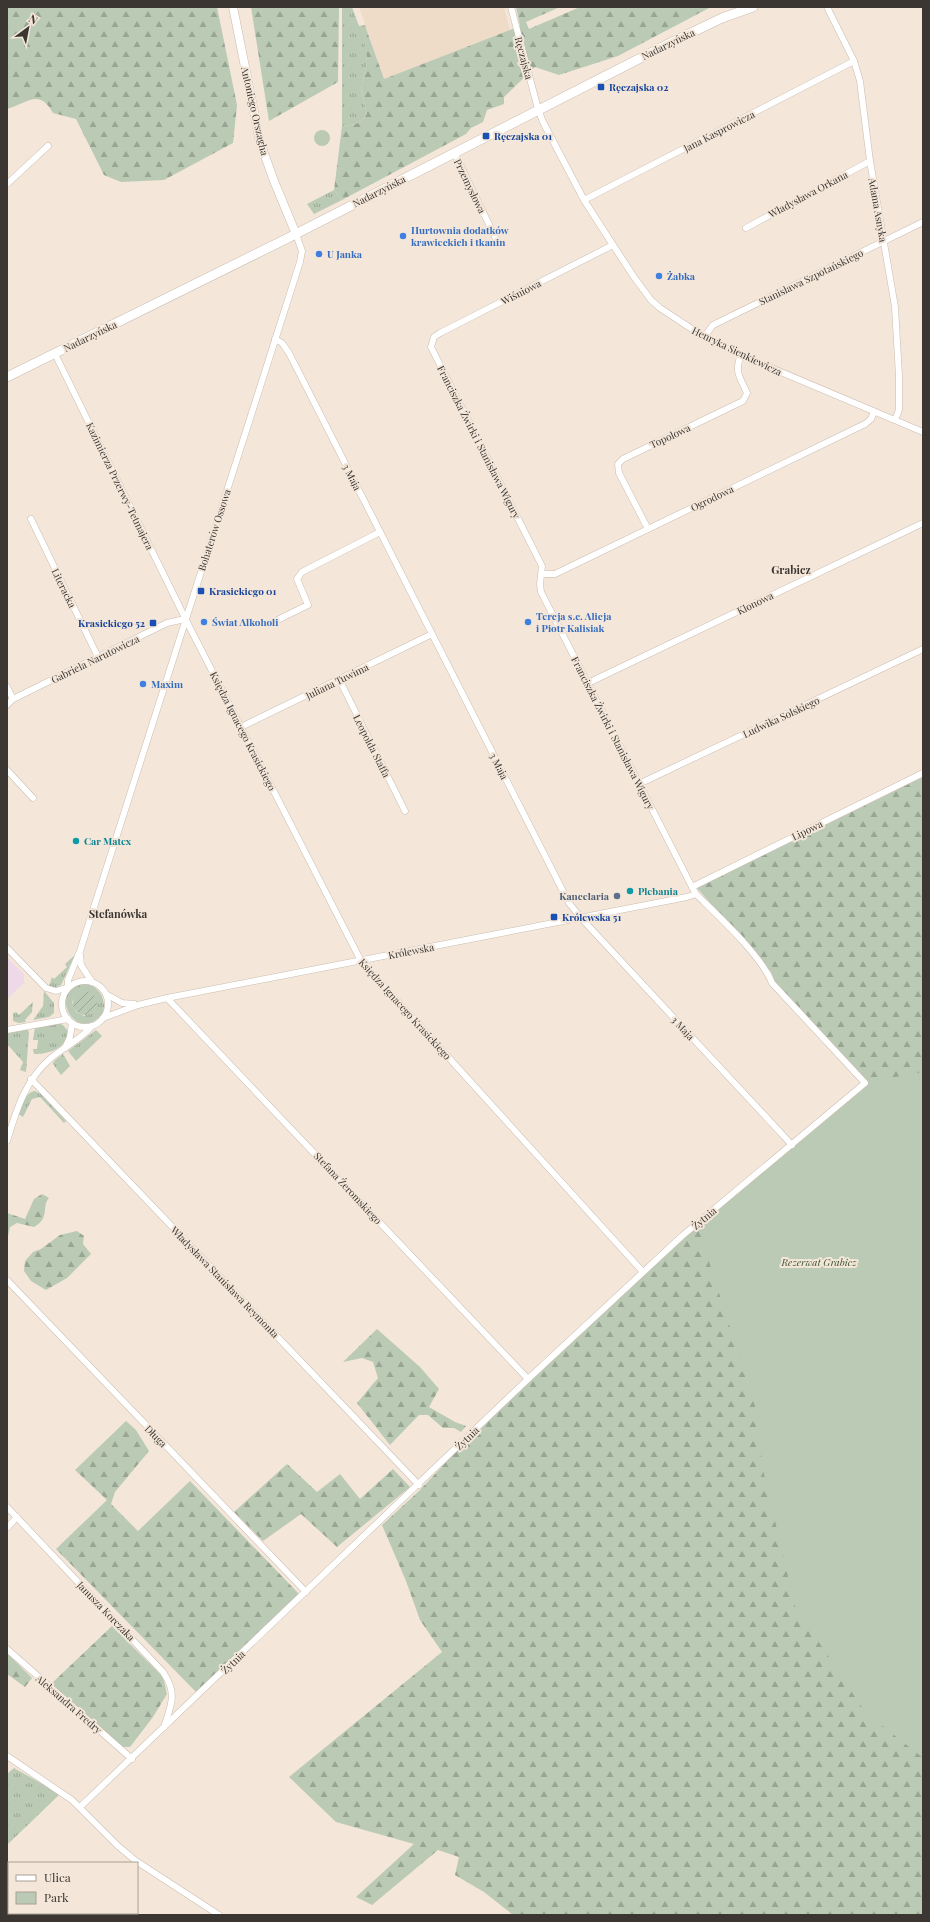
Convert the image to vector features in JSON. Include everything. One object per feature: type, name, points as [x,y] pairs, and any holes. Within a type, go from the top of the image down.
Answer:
[{"type":"main road","name":"Nadarzyńska","points":[[7,377],[296,234],[538,109],[722,18],[753,7]]},
{"type":"street","name":"Antoniego Orszagha","points":[[233,7],[260,142],[296,234]]},
{"type":"street","name":"Ręczajska","points":[[511,7],[538,109]]},
{"type":"street","name":"Adama Asnyka","points":[[827,7],[854,61],[860,81],[870,161],[895,307],[898,348],[899,410],[895,420]]},
{"type":"street","name":"Jana Kasprowicza","points":[[584,200],[854,61]]},
{"type":"street","name":"Henryka Sienkiewicza","points":[[538,109],[584,200],[612,245],[651,300],[672,318],[704,337],[741,355],[923,432]]},
{"type":"street","points":[[7,184],[48,146]]},
{"type":"street","name":"Przemysłowa","points":[[454,152],[497,241]]},
{"type":"street","name":"Władysława Orkana","points":[[746,228],[870,161]]},
{"type":"street","name":"Stanisława Szpotańskiego","points":[[704,337],[713,325],[923,222]]},
{"type":"street","name":"Bohaterów Ossowa","points":[[67,987],[68,980],[80,951],[185,618],[276,339],[301,256],[301,246],[296,234]]},
{"type":"street","name":"Wiśniowa","points":[[431,342],[434,337],[440,333],[612,245]]},
{"type":"street","name":"3 Maja","points":[[276,339],[282,343],[289,353],[569,903],[581,918],[792,1145]]},
{"type":"street","name":"Franciszka Żwirki i Stanisława Wigury","points":[[431,342],[432,353],[542,566],[540,584],[541,592],[696,894],[757,958],[768,972],[772,983],[865,1083]]},
{"type":"street","name":"Kazimierza Przerwy-Tetmajera","points":[[54,354],[185,618]]},
{"type":"street","name":"Topolowa","points":[[648,529],[619,473],[618,464],[623,459],[743,401],[747,392],[737,372],[737,366],[741,355]]},
{"type":"street","name":"Ogrodowa","points":[[542,574],[555,574],[865,424],[871,419],[874,412]]},
{"type":"street","name":"Literacka","points":[[31,519],[98,657]]},
{"type":"street","name":"Klonowa","points":[[588,683],[923,523]]},
{"type":"street","points":[[269,624],[308,605],[297,579],[302,572],[380,532]]},
{"type":"street","name":"Gabriela Narutowicza","points":[[7,705],[13,699],[167,623],[185,618]]},
{"type":"street","name":"Księdza Ignacego Krasickiego","points":[[185,618],[360,960],[643,1272]]},
{"type":"street","name":"Juliana Tuwima","points":[[242,727],[340,681],[432,634]]},
{"type":"street","name":"Ludwika Solskiego","points":[[639,784],[923,649]]},
{"type":"street","name":"Leopolda Staffa","points":[[340,681],[405,811]]},
{"type":"street","points":[[7,687],[13,699]]},
{"type":"street","points":[[7,770],[33,798]]},
{"type":"street","name":"Lipowa","points":[[692,887],[923,773]]},
{"type":"street","name":"Królewska","points":[[103,1018],[138,1005],[168,998],[581,918],[696,894]]},
{"type":"street","points":[[7,948],[46,988],[56,991],[79,980],[92,982]]},
{"type":"street","points":[[80,951],[81,965],[92,982],[106,994],[122,1003],[138,1005]]},
{"type":"street","points":[[53,1020],[59,1015],[62,1008],[63,995],[67,987]]},
{"type":"street","points":[[7,1141],[19,1104],[31,1079],[48,1060],[78,1039],[103,1018],[108,1007],[106,994]]},
{"type":"street","name":"Stefana Żeromskiego","points":[[168,998],[528,1379]]},
{"type":"street","points":[[62,1008],[70,1021],[70,1037],[65,1048]]},
{"type":"street","points":[[7,1030],[53,1020],[70,1021],[81,1026],[92,1026]]},
{"type":"street","name":"Władysława Stanisława Reymonta","points":[[31,1079],[419,1485]]},
{"type":"street","name":"Żytnia","points":[[80,1807],[419,1485],[528,1379],[682,1236],[865,1083]]},
{"type":"street","name":"Długa","points":[[7,1280],[306,1592]]},
{"type":"street","name":"Janusza Korczaka","points":[[7,1507],[170,1681],[173,1697],[163,1729]]},
{"type":"street","points":[[7,1528],[17,1517]]},
{"type":"street","name":"Aleksandra Fredry","points":[[7,1649],[132,1758]]},
{"type":"street","points":[[7,1756],[49,1783],[80,1807],[118,1846],[136,1860],[219,1915]]},
{"type":"shaded area","points":[[359,7],[504,7],[510,30],[384,79]]},
{"type":"shaded area","points":[[7,957],[24,974],[24,983],[7,999]]},
{"type":"green space","points":[[7,7],[217,7],[237,105],[233,143],[164,180],[121,182],[104,175],[76,119],[53,113],[48,105],[38,99],[33,99],[7,109]]},
{"type":"green space","points":[[251,7],[339,7],[338,82],[269,121]]},
{"type":"green space","points":[[342,7],[352,7],[359,26],[365,25],[368,34],[365,38],[367,62],[361,89],[367,114],[357,123],[342,126]]},
{"type":"green space","points":[[516,7],[560,7],[526,22],[529,29],[580,7],[711,7],[618,56],[559,75],[535,67],[504,97],[504,104],[487,110],[483,122],[471,128],[466,134],[342,200],[334,190],[342,126],[357,123],[367,114],[361,89],[367,62],[365,38],[368,34],[384,79],[520,26]]},
{"type":"green space","points":[[322,130],[328,132],[330,138],[328,144],[322,146],[316,144],[314,138],[316,132]]},
{"type":"green space","points":[[334,190],[342,200],[314,214],[307,204]]},
{"type":"green space","points":[[923,777],[923,1915],[513,1915],[484,1892],[455,1875],[459,1857],[438,1850],[372,1905],[356,1897],[414,1844],[336,1822],[289,1777],[442,1652],[420,1620],[406,1581],[382,1525],[419,1491],[531,1372],[682,1240],[869,1085],[776,984],[771,972],[697,888]]},
{"type":"green space","points":[[75,955],[61,985],[55,988],[49,986],[52,977],[54,979],[67,967],[65,964]]},
{"type":"green space","points":[[80,983],[92,985],[103,998],[104,1009],[102,1014],[92,1022],[83,1024],[75,1020],[69,1014],[66,1005],[66,996],[71,988]],"holes":[[[85,991],[93,995],[97,1004],[93,1012],[84,1016],[76,1012],[72,1002],[76,995]]]},
{"type":"green space","points":[[44,991],[54,1003],[54,1013],[49,1017],[33,1020],[43,1006]]},
{"type":"green space","points":[[85,991],[94,994],[97,1003],[94,1012],[85,1015],[76,1012],[73,1003],[76,994]]},
{"type":"green space","points":[[33,1002],[32,1012],[25,1020],[26,1022],[19,1023],[13,1021],[13,1013],[16,1012],[19,1015]]},
{"type":"green space","points":[[58,1023],[63,1025],[68,1031],[64,1042],[56,1049],[51,1051],[34,1054],[33,1049],[37,1049],[38,1040],[33,1040],[35,1027]]},
{"type":"green space","points":[[27,1029],[29,1032],[26,1072],[20,1070],[23,1062],[7,1044],[7,1033]]},
{"type":"green space","points":[[96,1030],[102,1036],[76,1061],[68,1051]]},
{"type":"green space","points":[[63,1054],[70,1066],[61,1075],[53,1064],[54,1061]]},
{"type":"green space","name":"Rezerwat Grabicz","points":[[916,1072],[923,1075],[923,1758],[865,1712],[795,1606],[764,1474],[755,1406],[698,1227],[869,1084]]},
{"type":"green space","points":[[35,1091],[41,1094],[66,1121],[64,1123],[40,1097],[32,1099],[23,1117],[19,1114],[27,1096]]},
{"type":"green space","points":[[42,1194],[49,1198],[47,1200],[41,1221],[34,1227],[17,1223],[10,1227],[7,1241],[7,1213],[25,1219],[34,1199]]},
{"type":"green space","points":[[77,1231],[84,1236],[83,1244],[91,1254],[67,1278],[46,1290],[31,1281],[24,1271],[25,1261],[33,1252],[41,1249],[60,1235]]},
{"type":"green space","points":[[377,1329],[420,1367],[439,1389],[429,1407],[455,1422],[466,1426],[461,1432],[454,1428],[443,1428],[428,1415],[419,1415],[390,1445],[357,1403],[378,1378],[373,1362],[362,1358],[343,1362]]},
{"type":"green space","points":[[126,1421],[136,1430],[149,1451],[115,1492],[111,1504],[138,1531],[190,1481],[299,1594],[196,1692],[56,1549],[107,1500],[75,1470]]},
{"type":"green space","points":[[287,1464],[317,1492],[340,1474],[360,1499],[393,1469],[410,1487],[337,1547],[301,1514],[263,1541],[234,1512]]},
{"type":"green space","points":[[112,1626],[163,1677],[167,1694],[153,1717],[130,1747],[122,1747],[51,1684]]},
{"type":"green space","points":[[7,1653],[32,1678],[25,1687],[7,1674]]},
{"type":"green space","points":[[14,1768],[60,1794],[7,1845],[7,1774]]},
{"type":"place","name":"Ręczajska 02","points":[[601,87]]},
{"type":"place","name":"Ręczajska 01","points":[[486,136]]},
{"type":"place","name":"Hurtownia dodatków krawieckich i tkanin","points":[[403,236]]},
{"type":"place","name":"U Janka","points":[[319,254]]},
{"type":"place","name":"Żabka","points":[[659,276]]},
{"type":"place","name":"Krasickiego 01","points":[[201,591]]},
{"type":"place","name":"Świat Alkoholi","points":[[204,622]]},
{"type":"place","name":"Tercja s.c. Alicja i Piotr Kalisiak","points":[[528,622]]},
{"type":"place","name":"Krasickiego 52","points":[[153,623]]},
{"type":"place","name":"Maxim","points":[[143,684]]},
{"type":"place","name":"Car Matex","points":[[76,841]]},
{"type":"place","name":"Plebania","points":[[630,891]]},
{"type":"place","name":"Kancelaria","points":[[617,896]]},
{"type":"place","name":"Królewska 51","points":[[554,917]]},
{"type":"district","name":"Grabicz","points":[[791,570]]},
{"type":"district","name":"Stefanówka","points":[[118,914]]}]
